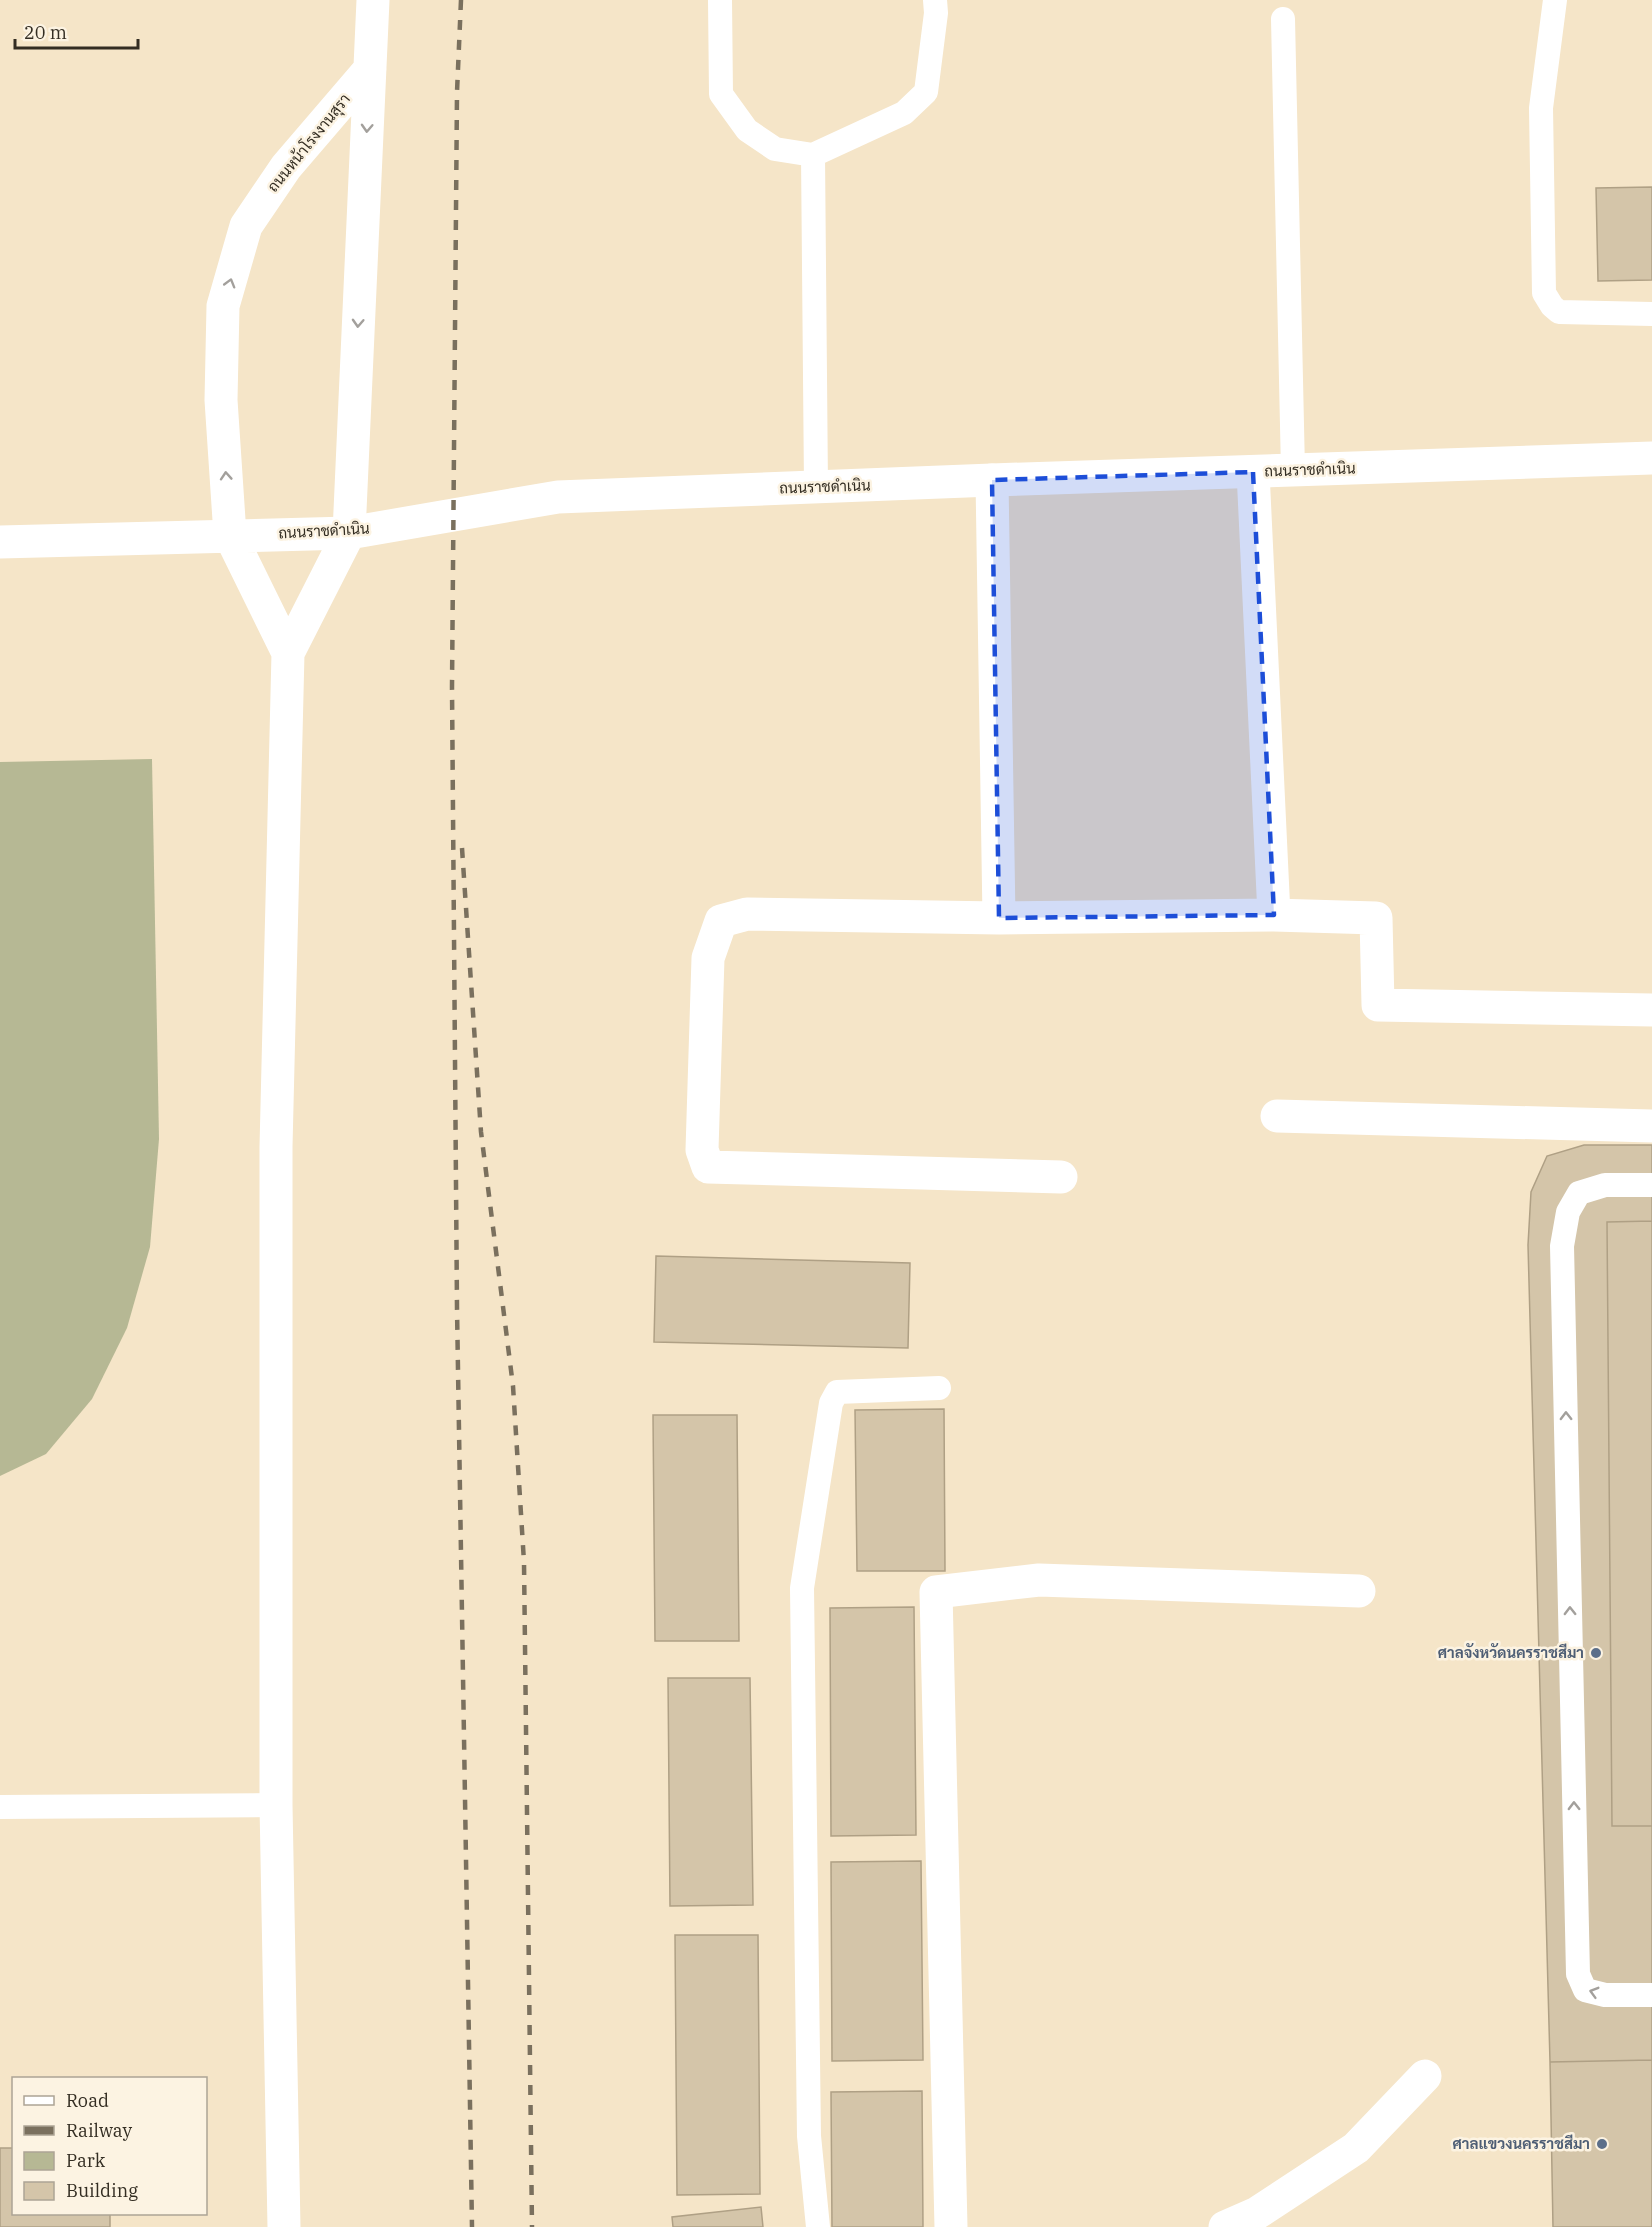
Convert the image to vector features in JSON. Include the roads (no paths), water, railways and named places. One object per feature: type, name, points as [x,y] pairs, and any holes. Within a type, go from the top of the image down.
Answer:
[{"type":"street","points":[[284,2227],[276,1805],[276,1147],[288,653],[349,533],[374,0]]},
{"type":"street","name":"ถนนหน้าโรงงานสุรา","points":[[230,535],[221,400],[223,306],[246,226],[285,167],[370,69]]},
{"type":"street","name":"ถนนราชดำเนิน","points":[[0,542],[349,533],[558,497],[1652,458]]},
{"type":"street","points":[[1252,472],[1274,915]]},
{"type":"street","points":[[992,480],[999,918]]},
{"type":"street","points":[[230,535],[288,653]]},
{"type":"street","points":[[1061,1177],[708,1167],[702,1150],[708,958],[721,921],[747,914],[999,918],[1274,915],[1376,918],[1378,1005],[1652,1010]]},
{"type":"street","points":[[1277,1116],[1652,1126]]},
{"type":"street","points":[[951,2227],[936,1593],[1039,1580],[1359,1591]]},
{"type":"street","points":[[1225,2227],[1257,2213],[1356,2148],[1425,2076]]},
{"type":"lane","points":[[720,0],[721,94],[747,129],[775,149],[813,155],[904,113],[926,92],[936,13],[935,0]]},
{"type":"lane","points":[[1555,0],[1541,108],[1544,293],[1559,312],[1652,314]]},
{"type":"lane","points":[[1283,19],[1293,470]]},
{"type":"lane","points":[[813,155],[816,487]]},
{"type":"lane","points":[[1652,1185],[1605,1185],[1579,1193],[1568,1212],[1563,1246],[1578,1974],[1585,1990],[1605,1995],[1652,1995]]},
{"type":"lane","points":[[818,2227],[808,2136],[802,1588],[831,1402],[837,1392],[939,1388]]},
{"type":"lane","points":[[0,1807],[276,1805]]},
{"type":"railway","points":[[461,0],[457,92],[452,687],[457,1308],[472,2227]]},
{"type":"railway","points":[[462,848],[481,1132],[513,1386],[524,1562],[532,2227]]},
{"type":"place","name":"ศาลจังหวัดนครราชสีมา","points":[[1596,1653]]},
{"type":"place","name":"ศาลแขวงนครราชสีมา","points":[[1602,2144]]}]
